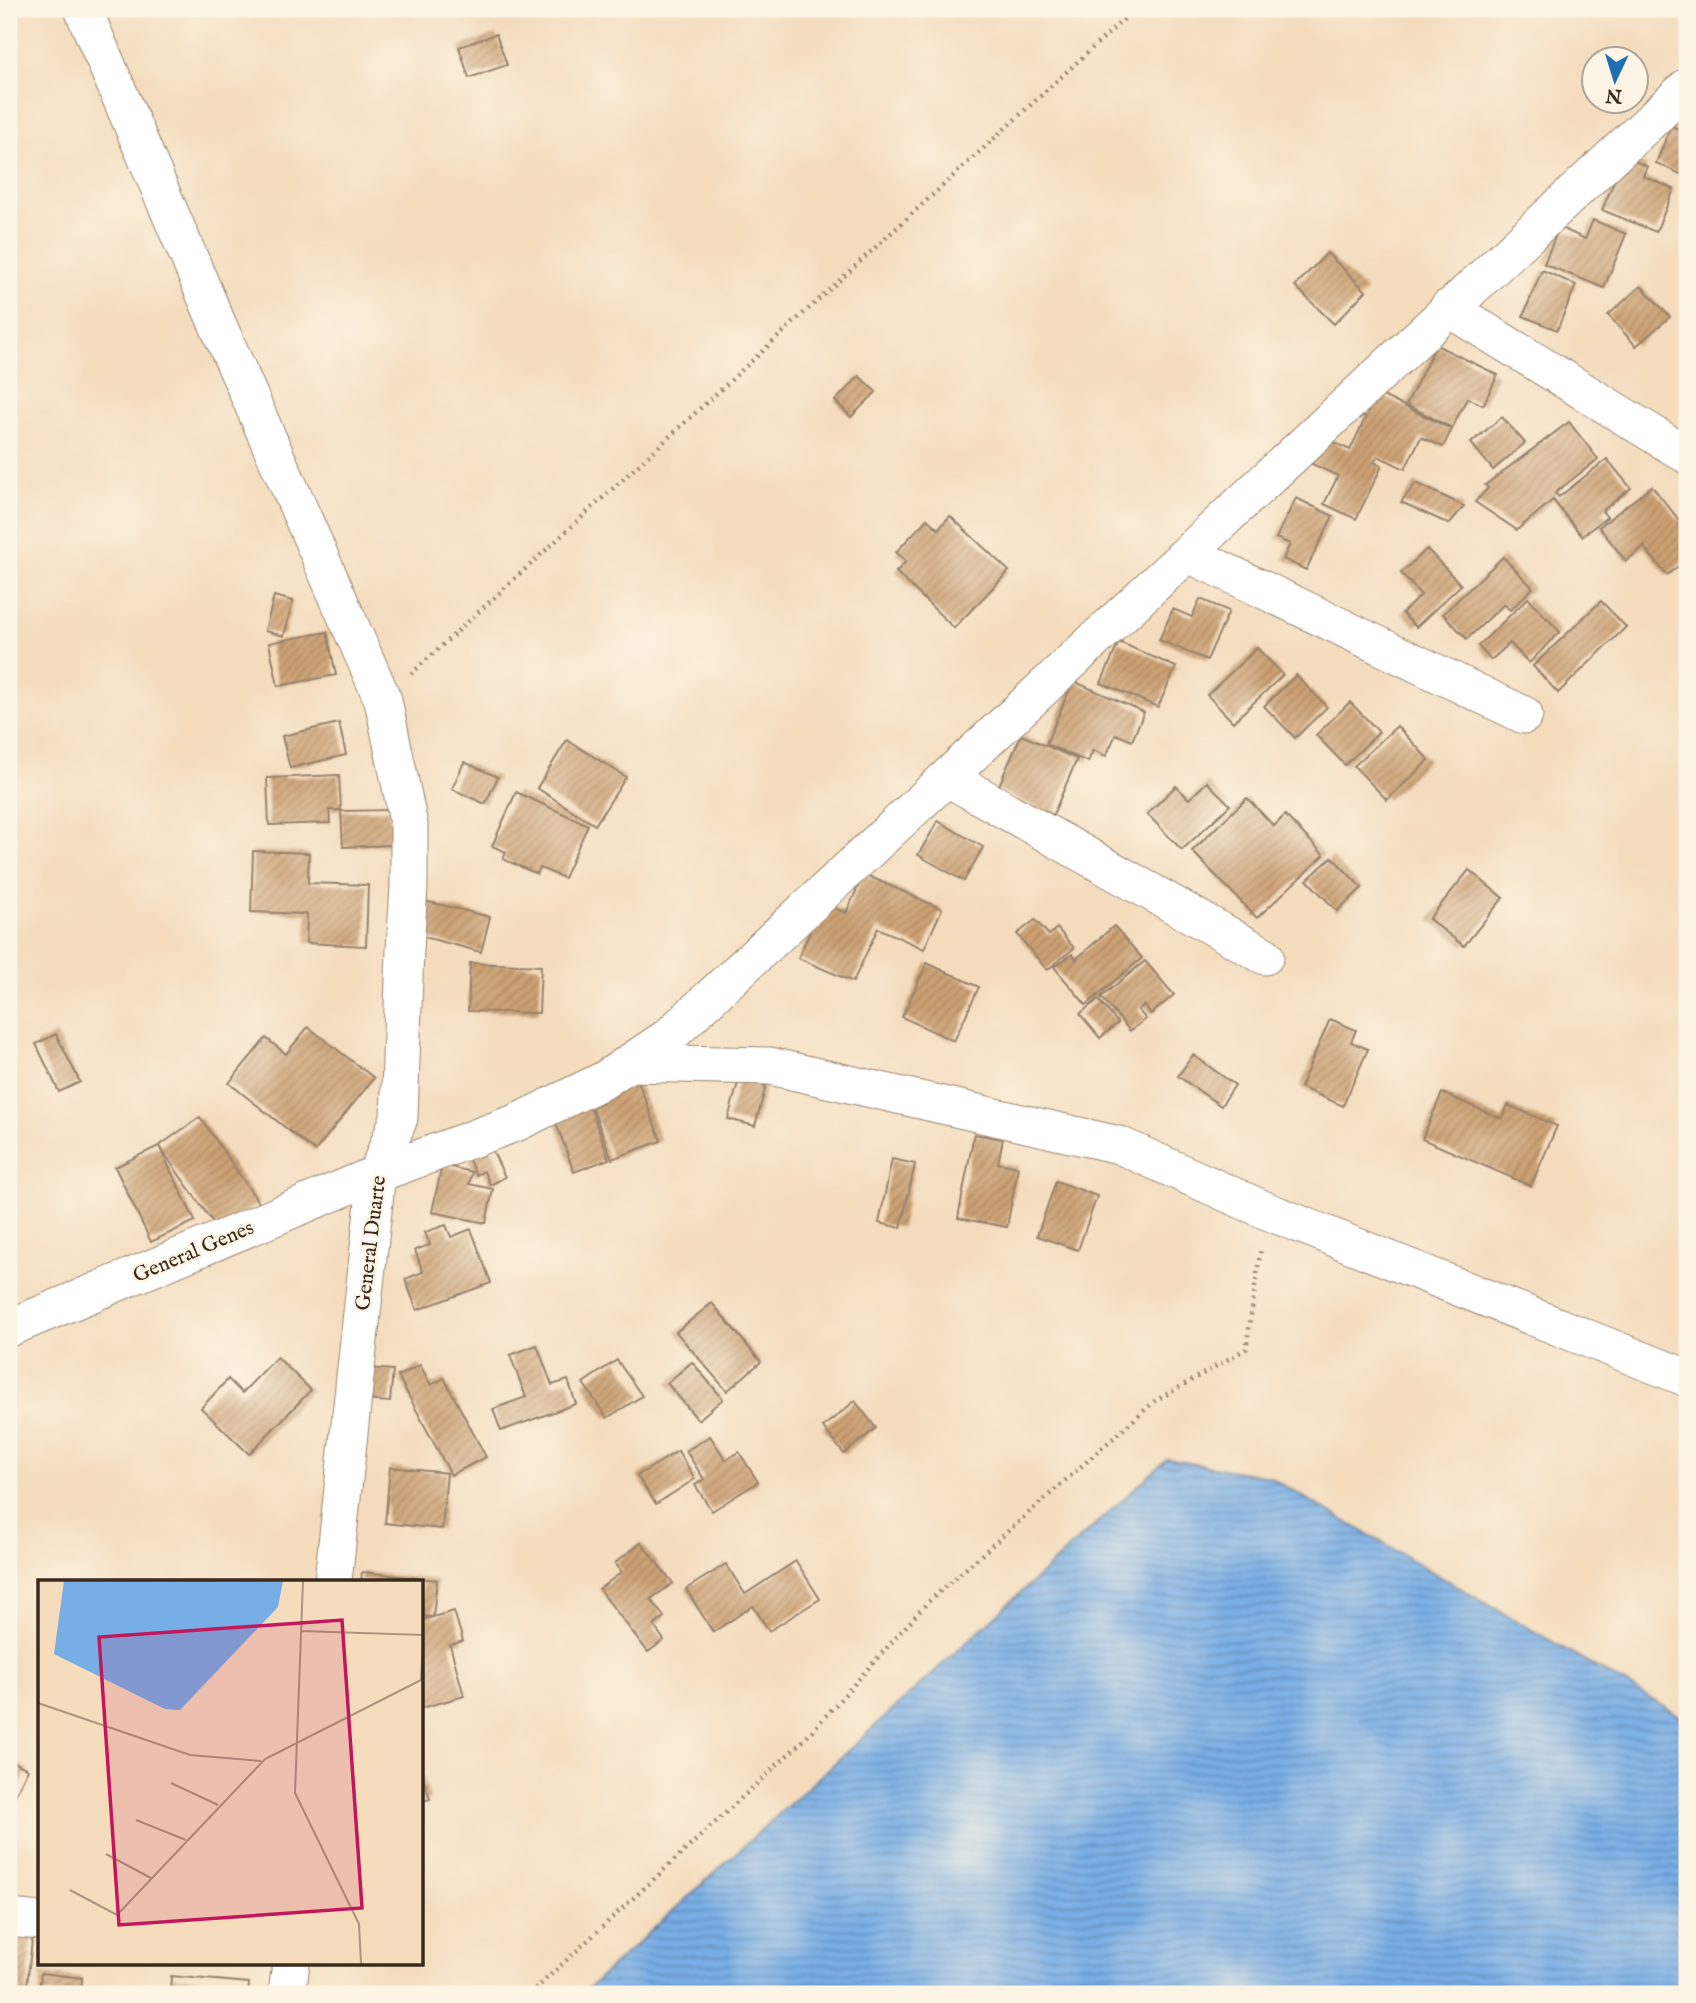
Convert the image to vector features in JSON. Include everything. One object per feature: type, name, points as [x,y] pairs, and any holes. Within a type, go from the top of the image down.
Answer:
[{"type":"street","name":"General Duarte","points":[[83,9],[383,700],[409,825],[409,887],[399,1118],[377,1174],[332,1580]]},
{"type":"street","name":"General Genes","points":[[9,1328],[377,1174],[518,1122],[604,1080],[668,1037],[1189,554],[1687,86]]},
{"type":"street","points":[[1448,308],[1687,455]]},
{"type":"street","points":[[1189,554],[1524,715]]},
{"type":"street","points":[[948,778],[1265,956]]},
{"type":"street","points":[[629,1063],[770,1066],[1106,1142],[1267,1211],[1687,1378]]},
{"type":"street","points":[[9,1918],[38,1921]]},
{"type":"street","points":[[288,1994],[291,1965]]},
{"type":"path","points":[[383,700],[1135,9]]},
{"type":"path","points":[[530,1994],[804,1740],[927,1603],[1155,1401],[1246,1349],[1267,1211]]},
{"type":"water","points":[[1167,1459],[1269,1477],[1687,1720],[1687,1994],[582,1994]]},
{"type":"building","points":[[496,34],[507,65],[469,78],[459,47]]},
{"type":"building","points":[[1671,126],[1687,133],[1687,177],[1656,163]]},
{"type":"building","points":[[1624,157],[1647,166],[1643,176],[1674,189],[1656,232],[1602,210]]},
{"type":"building","points":[[1593,220],[1626,234],[1604,288],[1544,264],[1559,227],[1585,239]]},
{"type":"building","points":[[1327,253],[1366,291],[1334,324],[1295,286]]},
{"type":"building","points":[[1542,270],[1576,285],[1557,330],[1523,316]]},
{"type":"building","points":[[1641,286],[1670,317],[1636,346],[1608,315]]},
{"type":"building","points":[[1436,345],[1498,375],[1483,405],[1467,398],[1452,428],[1406,405]]},
{"type":"building","points":[[859,376],[876,392],[851,417],[835,401]]},
{"type":"building","points":[[1368,389],[1452,429],[1443,447],[1421,437],[1405,469],[1378,456],[1374,462],[1382,466],[1356,519],[1324,504],[1338,476],[1312,464],[1325,438],[1350,450],[1366,417],[1357,413]]},
{"type":"building","points":[[1502,417],[1525,443],[1493,470],[1471,443]]},
{"type":"building","points":[[1569,422],[1598,459],[1555,493],[1559,497],[1607,459],[1631,488],[1602,511],[1607,517],[1582,536],[1553,500],[1517,530],[1475,502],[1488,488],[1485,485]]},
{"type":"building","points":[[1416,483],[1464,506],[1449,524],[1401,502]]},
{"type":"building","points":[[1652,486],[1679,520],[1687,513],[1687,559],[1667,575],[1644,547],[1626,561],[1599,527]]},
{"type":"building","points":[[1296,498],[1333,516],[1306,570],[1283,559],[1290,544],[1276,538]]},
{"type":"building","points":[[950,516],[1009,571],[954,628],[896,572],[906,561],[896,552],[927,519],[938,529]]},
{"type":"building","points":[[1427,549],[1461,585],[1416,627],[1402,613],[1421,595],[1401,573]]},
{"type":"building","points":[[1503,557],[1533,588],[1510,610],[1504,604],[1467,639],[1443,614]]},
{"type":"building","points":[[274,596],[293,601],[284,636],[265,631]]},
{"type":"building","points":[[1528,598],[1560,632],[1529,663],[1510,643],[1491,660],[1478,646]]},
{"type":"building","points":[[1200,599],[1229,611],[1207,660],[1159,640],[1173,609],[1192,617]]},
{"type":"building","points":[[1601,601],[1626,627],[1558,693],[1533,666]]},
{"type":"building","points":[[327,632],[336,675],[278,686],[269,643]]},
{"type":"building","points":[[1119,642],[1176,667],[1158,707],[1101,683]]},
{"type":"building","points":[[1257,648],[1283,675],[1233,722],[1207,695]]},
{"type":"building","points":[[1296,675],[1327,707],[1295,738],[1264,706]]},
{"type":"building","points":[[1073,681],[1144,712],[1132,741],[1116,734],[1106,756],[1093,750],[1088,762],[1046,744]]},
{"type":"building","points":[[1350,702],[1379,732],[1345,765],[1316,735]]},
{"type":"building","points":[[339,723],[346,755],[290,768],[282,736]]},
{"type":"building","points":[[1397,726],[1429,760],[1387,800],[1354,766]]},
{"type":"building","points":[[1021,735],[1077,759],[1053,815],[997,790]]},
{"type":"building","points":[[567,740],[626,777],[595,825],[537,788]]},
{"type":"building","points":[[464,762],[498,777],[485,804],[452,789]]},
{"type":"building","points":[[339,775],[341,810],[329,810],[330,823],[269,825],[267,778]]},
{"type":"building","points":[[1207,782],[1230,805],[1182,850],[1147,814],[1176,786],[1189,799]]},
{"type":"building","points":[[516,792],[588,825],[564,878],[540,868],[537,874],[503,859],[506,852],[492,846]]},
{"type":"building","points":[[1247,798],[1274,826],[1285,815],[1324,855],[1257,918],[1192,851]]},
{"type":"building","points":[[390,810],[391,845],[343,847],[341,811]]},
{"type":"building","points":[[938,821],[983,847],[964,881],[918,855]]},
{"type":"building","points":[[253,851],[309,853],[308,883],[368,885],[366,946],[306,943],[307,914],[251,912]]},
{"type":"building","points":[[1332,857],[1362,888],[1337,911],[1307,880]]},
{"type":"building","points":[[1469,870],[1503,898],[1464,946],[1429,919]]},
{"type":"building","points":[[864,874],[942,909],[924,949],[878,928],[853,982],[798,958],[823,903],[846,913]]},
{"type":"building","points":[[425,901],[490,917],[481,952],[417,935]]},
{"type":"building","points":[[1035,920],[1049,935],[1057,928],[1074,948],[1047,970],[1017,934]]},
{"type":"building","points":[[1114,926],[1142,958],[1086,1005],[1054,967],[1072,954],[1076,959]]},
{"type":"building","points":[[1145,961],[1174,995],[1151,1014],[1144,1005],[1138,1010],[1146,1019],[1130,1031],[1101,997]]},
{"type":"building","points":[[470,963],[541,966],[539,1013],[468,1011]]},
{"type":"building","points":[[927,963],[979,987],[954,1041],[902,1017]]},
{"type":"building","points":[[1098,999],[1118,1023],[1100,1038],[1080,1014]]},
{"type":"building","points":[[1330,1019],[1356,1030],[1351,1042],[1368,1049],[1343,1106],[1300,1087]]},
{"type":"building","points":[[308,1027],[374,1078],[315,1151],[229,1083],[266,1038],[286,1054]]},
{"type":"building","points":[[56,1034],[80,1082],[59,1092],[36,1044]]},
{"type":"building","points":[[1193,1055],[1235,1085],[1221,1106],[1178,1076]]},
{"type":"building","points":[[635,1073],[661,1141],[612,1159],[592,1107],[607,1101],[602,1086]]},
{"type":"building","points":[[739,1079],[766,1086],[755,1126],[728,1119]]},
{"type":"building","points":[[1442,1093],[1502,1119],[1508,1105],[1557,1126],[1531,1186],[1422,1139]]},
{"type":"building","points":[[590,1107],[609,1159],[574,1172],[555,1120]]},
{"type":"building","points":[[200,1117],[259,1203],[219,1231],[159,1146]]},
{"type":"building","points":[[974,1134],[1003,1139],[998,1163],[1018,1167],[1007,1227],[958,1218]]},
{"type":"building","points":[[488,1141],[505,1177],[490,1185],[484,1171],[476,1175],[469,1160],[476,1156]]},
{"type":"building","points":[[159,1146],[195,1221],[151,1242],[115,1167]]},
{"type":"building","points":[[892,1159],[915,1164],[901,1228],[879,1223]]},
{"type":"building","points":[[442,1165],[472,1172],[469,1184],[493,1189],[486,1223],[432,1212]]},
{"type":"building","points":[[1056,1181],[1097,1196],[1078,1250],[1037,1236]]},
{"type":"building","points":[[446,1225],[451,1237],[471,1229],[491,1283],[417,1310],[405,1279],[423,1272],[415,1250],[430,1245],[425,1232]]},
{"type":"building","points":[[712,1303],[761,1362],[727,1391],[676,1332]]},
{"type":"building","points":[[537,1345],[552,1385],[568,1380],[576,1404],[501,1431],[493,1409],[526,1397],[510,1355]]},
{"type":"building","points":[[277,1357],[311,1390],[249,1454],[201,1408],[228,1379],[242,1393]]},
{"type":"building","points":[[617,1360],[642,1396],[607,1418],[583,1383]]},
{"type":"building","points":[[692,1362],[723,1399],[698,1420],[667,1383]]},
{"type":"building","points":[[420,1365],[431,1385],[444,1378],[486,1457],[451,1475],[398,1376]]},
{"type":"building","points":[[367,1368],[393,1370],[390,1402],[364,1400]]},
{"type":"building","points":[[855,1401],[876,1428],[844,1454],[823,1427]]},
{"type":"building","points":[[710,1436],[726,1460],[739,1452],[758,1482],[712,1511],[695,1485],[704,1479],[686,1451]]},
{"type":"building","points":[[678,1451],[695,1479],[656,1504],[637,1476]]},
{"type":"building","points":[[390,1467],[447,1473],[442,1529],[385,1523]]},
{"type":"building","points":[[641,1543],[673,1583],[651,1599],[664,1617],[654,1626],[664,1640],[648,1652],[599,1589],[622,1572],[615,1563]]},
{"type":"building","points":[[796,1561],[820,1599],[769,1631],[753,1606],[713,1632],[686,1589],[726,1564],[745,1594]]},
{"type":"building","points":[[362,1572],[437,1580],[433,1617],[424,1616],[424,1580],[361,1580]]},
{"type":"building","points":[[454,1611],[463,1641],[450,1645],[464,1696],[424,1707],[424,1619]]},
{"type":"building","points":[[9,1760],[28,1769],[9,1808]]},
{"type":"building","points":[[424,1780],[430,1799],[424,1800]]},
{"type":"building","points":[[9,1929],[33,1931],[26,1994],[9,1994]]},
{"type":"building","points":[[41,1973],[82,1978],[81,1994],[39,1994]]},
{"type":"building","points":[[171,1976],[249,1983],[248,1994],[170,1994]]}]
